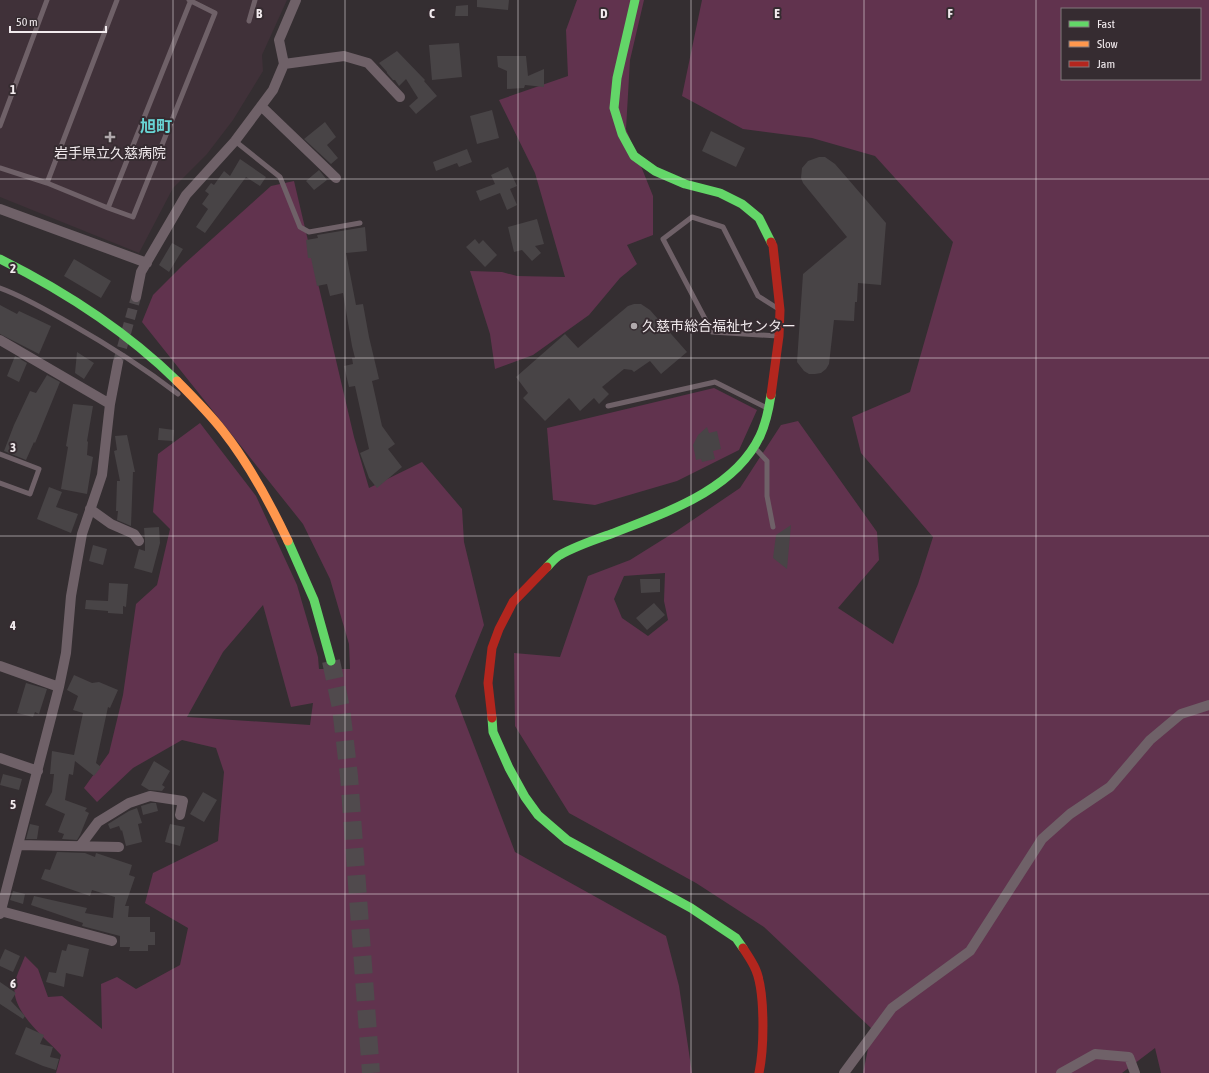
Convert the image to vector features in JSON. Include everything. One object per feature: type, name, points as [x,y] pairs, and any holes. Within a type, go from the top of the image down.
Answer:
[{"type":"main road","points":[[635,0],[617,78],[614,108],[622,134],[634,156],[655,172],[685,184],[720,193],[742,204],[759,218],[773,246],[777,271],[780,310],[779,336],[769,410],[760,436],[746,458],[725,479],[701,495],[670,511],[585,544],[559,556],[535,578],[513,602],[499,629],[492,648],[488,682],[493,732],[509,768],[525,797],[538,815],[567,840],[691,908],[736,938],[755,967],[762,993],[762,1043],[759,1073]]},
{"type":"main road","points":[[0,259],[27,272],[92,312],[142,350],[175,380],[218,426],[245,463],[272,508],[296,556],[314,602],[331,661]]},
{"type":"street","points":[[136,297],[141,272],[186,195],[235,141],[273,90],[284,64],[279,40],[296,0]]},
{"type":"street","points":[[284,64],[344,56],[368,63],[400,97]]},
{"type":"street","points":[[261,106],[336,178]]},
{"type":"street","points":[[0,209],[146,263]]},
{"type":"street","points":[[0,340],[110,404]]},
{"type":"street","points":[[112,941],[0,912],[59,687],[66,653],[70,596],[82,534],[102,475],[110,404],[118,362]]},
{"type":"street","points":[[90,509],[111,524],[134,534],[139,541]]},
{"type":"street","points":[[0,666],[59,687]]},
{"type":"street","points":[[844,1073],[892,1008],[970,951],[1042,839],[1070,814],[1110,787],[1150,740],[1181,714],[1209,705]]},
{"type":"street","points":[[0,758],[38,771]]},
{"type":"street","points":[[80,846],[98,822],[129,803],[150,796],[184,801],[180,815]]},
{"type":"street","points":[[18,846],[119,847]]},
{"type":"street","points":[[1061,1073],[1095,1054],[1129,1057],[1134,1073]]},
{"type":"lane","points":[[0,126],[47,0]]},
{"type":"lane","points":[[47,183],[117,0]]},
{"type":"lane","points":[[0,168],[47,183],[108,208],[132,217],[215,13],[190,0],[108,208]]},
{"type":"lane","points":[[249,21],[255,0]]},
{"type":"lane","points":[[235,141],[280,178],[300,227],[309,232],[360,223]]},
{"type":"lane","points":[[779,336],[712,332],[663,239],[692,217],[723,227],[758,296],[780,310]]},
{"type":"lane","points":[[0,288],[48,310],[96,339],[158,379],[182,398]]},
{"type":"lane","points":[[608,406],[715,382],[769,410]]},
{"type":"lane","points":[[194,407],[218,426]]},
{"type":"lane","points":[[753,446],[767,461],[768,496],[773,527]]},
{"type":"lane","points":[[0,454],[39,469],[30,494],[0,483]]},
{"type":"shaded area","name":"岩手県立久慈病院","points":[[0,0],[287,0],[262,55],[263,71],[233,120],[207,154],[173,188],[139,253],[0,197]]},
{"type":"shaded area","points":[[577,0],[644,0],[630,60],[626,129],[653,196],[653,235],[627,245],[637,264],[620,278],[589,315],[533,355],[495,369],[490,334],[470,271],[502,272],[517,276],[565,277],[535,173],[499,100],[568,76],[566,30]]},
{"type":"shaded area","points":[[702,0],[1209,0],[1209,1073],[1161,1073],[1155,1048],[1122,1073],[863,1073],[872,1029],[764,927],[696,883],[569,813],[515,726],[514,653],[560,657],[588,576],[630,560],[740,488],[781,425],[798,421],[877,532],[879,560],[838,608],[893,644],[918,584],[933,537],[861,453],[852,417],[910,392],[953,242],[875,156],[812,138],[743,129],[682,96]],"holes":[[[665,573],[664,601],[668,620],[648,636],[622,618],[614,599],[624,576]]]},
{"type":"shaded area","points":[[294,181],[354,437],[369,488],[422,462],[462,509],[464,542],[484,625],[455,696],[515,852],[666,936],[679,986],[692,1073],[56,1073],[61,1055],[29,1022],[17,1003],[15,982],[25,956],[38,969],[48,997],[62,996],[102,1029],[101,984],[117,977],[136,989],[180,965],[188,928],[145,903],[153,873],[218,841],[224,772],[216,748],[182,740],[133,768],[97,802],[84,788],[109,753],[123,695],[136,604],[157,585],[170,529],[153,512],[158,454],[200,423],[256,496],[297,585],[318,657],[319,669],[350,669],[349,644],[330,579],[303,524],[142,322],[153,295],[183,265],[271,186]],"holes":[[[263,605],[291,707],[313,703],[310,725],[187,717],[223,652]]]},
{"type":"shaded area","points":[[714,388],[757,410],[739,450],[677,481],[595,505],[553,500],[547,428]]},
{"type":"building","points":[[477,0],[509,0],[508,10],[477,7]]},
{"type":"building","points":[[468,5],[468,16],[455,16],[456,6]]},
{"type":"building","points":[[459,43],[462,77],[432,80],[429,45]]},
{"type":"building","points":[[397,51],[425,80],[424,81],[437,96],[416,114],[409,106],[418,98],[406,79],[399,86],[379,63]]},
{"type":"building","points":[[497,56],[526,56],[528,76],[544,69],[544,87],[525,85],[524,88],[507,89],[507,71],[498,67]]},
{"type":"building","points":[[492,110],[499,138],[477,144],[470,116]]},
{"type":"building","points":[[325,122],[336,137],[327,145],[338,158],[331,164],[304,139]]},
{"type":"building","points":[[711,131],[745,148],[736,167],[702,151]]},
{"type":"building","points":[[467,149],[472,162],[459,167],[457,163],[436,171],[433,162]]},
{"type":"building","points":[[819,157],[825,157],[835,164],[886,223],[881,285],[858,283],[854,321],[834,320],[829,364],[821,373],[809,374],[804,371],[797,362],[803,274],[847,237],[803,183],[801,178],[802,168],[808,161]]},
{"type":"building","points":[[240,159],[266,177],[260,186],[246,177],[205,233],[196,227],[208,209],[202,204],[209,194],[205,191],[211,183],[214,185],[224,171],[230,176]]},
{"type":"building","points":[[508,167],[517,186],[510,189],[517,205],[507,210],[500,193],[480,201],[476,191],[495,184],[491,175]]},
{"type":"building","points":[[319,170],[327,180],[314,190],[306,181]]},
{"type":"building","points":[[537,219],[544,244],[535,246],[541,253],[532,261],[522,250],[514,252],[508,227]]},
{"type":"building","points":[[365,227],[367,251],[346,253],[356,305],[363,304],[379,379],[372,381],[382,426],[395,444],[388,449],[402,467],[377,488],[369,478],[360,453],[369,449],[355,386],[349,387],[344,366],[353,364],[352,358],[355,358],[343,293],[330,296],[327,284],[317,286],[311,258],[308,258],[306,240],[318,238],[317,235]]},
{"type":"building","points":[[475,239],[479,244],[483,240],[497,255],[485,267],[466,247]]},
{"type":"building","points":[[172,243],[183,249],[169,272],[159,265]]},
{"type":"building","points":[[74,259],[111,281],[101,298],[64,276]]},
{"type":"building","points":[[641,304],[650,310],[687,352],[661,374],[650,361],[634,372],[632,370],[624,369],[602,387],[609,394],[599,404],[594,398],[580,411],[569,398],[545,421],[523,398],[528,393],[516,377],[565,334],[578,348],[628,306]]},
{"type":"building","points":[[0,305],[17,314],[19,311],[51,326],[39,354],[0,334]]},
{"type":"building","points":[[77,352],[94,363],[84,379],[75,373]]},
{"type":"building","points":[[15,356],[27,363],[19,382],[7,376]]},
{"type":"building","points":[[47,375],[60,382],[35,443],[34,442],[26,460],[4,451],[30,391],[36,393]]},
{"type":"building","points":[[73,404],[93,406],[87,441],[87,455],[93,457],[87,494],[61,489]]},
{"type":"building","points":[[707,427],[709,433],[717,431],[721,449],[713,451],[715,459],[702,462],[701,459],[696,460],[693,445],[698,435]]},
{"type":"building","points":[[159,428],[174,430],[173,441],[158,440]]},
{"type":"building","points":[[127,435],[135,472],[133,472],[131,526],[117,520],[118,511],[116,511],[117,481],[120,481],[114,451],[117,450],[115,436]]},
{"type":"building","points":[[49,487],[62,492],[56,507],[78,514],[71,533],[37,519]]},
{"type":"building","points":[[791,525],[787,569],[773,558],[776,535]]},
{"type":"building","points":[[159,527],[160,543],[152,573],[134,568],[139,549],[145,551],[144,528]]},
{"type":"building","points":[[93,545],[107,549],[103,565],[89,561]]},
{"type":"building","points":[[640,579],[660,579],[660,592],[641,593]]},
{"type":"building","points":[[109,583],[128,584],[126,607],[123,606],[123,614],[85,609],[86,600],[108,601]]},
{"type":"building","points":[[654,603],[665,615],[647,630],[636,618]]},
{"type":"building","points":[[74,675],[92,683],[99,682],[118,690],[110,708],[108,707],[96,763],[101,767],[94,776],[75,761],[73,775],[69,774],[65,800],[87,808],[85,811],[89,813],[77,840],[62,839],[64,834],[58,832],[65,814],[45,805],[52,792],[54,774],[50,774],[52,751],[74,755],[83,713],[73,710],[78,696],[67,690]]},
{"type":"building","points":[[26,683],[47,689],[39,714],[35,712],[33,717],[17,713]]},
{"type":"building","points":[[154,761],[170,771],[162,785],[165,787],[162,791],[149,790],[141,785]]},
{"type":"building","points":[[3,774],[22,779],[19,790],[0,785]]},
{"type":"building","points":[[203,792],[217,800],[204,822],[190,814]]},
{"type":"building","points":[[156,803],[158,811],[143,815],[141,806]]},
{"type":"building","points":[[137,808],[142,823],[138,824],[142,842],[126,846],[122,830],[121,831],[119,826],[110,829],[108,824],[129,811]]},
{"type":"building","points":[[30,824],[39,826],[37,839],[26,839]]},
{"type":"building","points":[[170,824],[185,827],[180,846],[165,842]]},
{"type":"building","points":[[57,852],[85,853],[95,857],[96,853],[132,865],[129,875],[135,877],[125,906],[129,906],[128,917],[150,917],[150,932],[155,932],[155,945],[148,945],[148,951],[129,951],[130,947],[120,947],[120,936],[82,926],[83,923],[31,905],[34,896],[87,908],[85,913],[113,918],[115,897],[92,890],[90,896],[41,879],[45,869],[50,870]]},
{"type":"building","points":[[13,891],[25,894],[23,904],[10,900]]},
{"type":"building","points":[[68,944],[89,949],[83,977],[66,973],[64,987],[46,982],[49,972],[56,973],[62,950],[66,951]]},
{"type":"building","points":[[5,949],[20,956],[13,972],[0,966],[0,960]]},
{"type":"building","points":[[0,982],[16,993],[11,1001],[25,1016],[23,1019],[0,1004]]},
{"type":"building","points":[[26,1027],[44,1035],[40,1044],[53,1047],[50,1057],[59,1059],[56,1070],[15,1054]]},
{"type":"tunnel","points":[[118,362],[136,297]]},
{"type":"tunnel","points":[[331,661],[341,708],[349,776],[371,1073]]},
{"type":"traffic: fast","points":[[635,0],[617,78],[614,108],[622,134],[634,156],[655,171],[685,184],[720,193],[742,204],[759,218],[771,242]]},
{"type":"traffic: fast","points":[[0,259],[47,284],[115,328],[157,362],[177,381]]},
{"type":"traffic: fast","points":[[547,567],[556,558],[566,552],[585,543],[653,518],[696,498],[715,486],[733,472],[748,455],[760,436],[767,416],[771,395]]},
{"type":"traffic: fast","points":[[288,541],[314,600],[331,661]]},
{"type":"traffic: fast","points":[[492,718],[493,732],[509,768],[525,797],[538,815],[567,840],[691,908],[736,938],[743,948]]},
{"type":"traffic: slow","points":[[177,381],[212,418],[233,444],[274,512],[288,541]]},
{"type":"traffic: jam","points":[[771,242],[773,246],[780,310],[779,336],[771,395]]},
{"type":"traffic: jam","points":[[492,718],[488,683],[492,648],[499,629],[513,602],[547,567]]},
{"type":"traffic: jam","points":[[743,948],[754,966],[761,989],[763,1034],[759,1073]]},
{"type":"place","name":"岩手県立久慈病院","points":[[110,137]]},
{"type":"place","name":"久慈市総合福祉センター","points":[[634,326]]},
{"type":"district","name":"旭町","points":[[156,126]]}]
